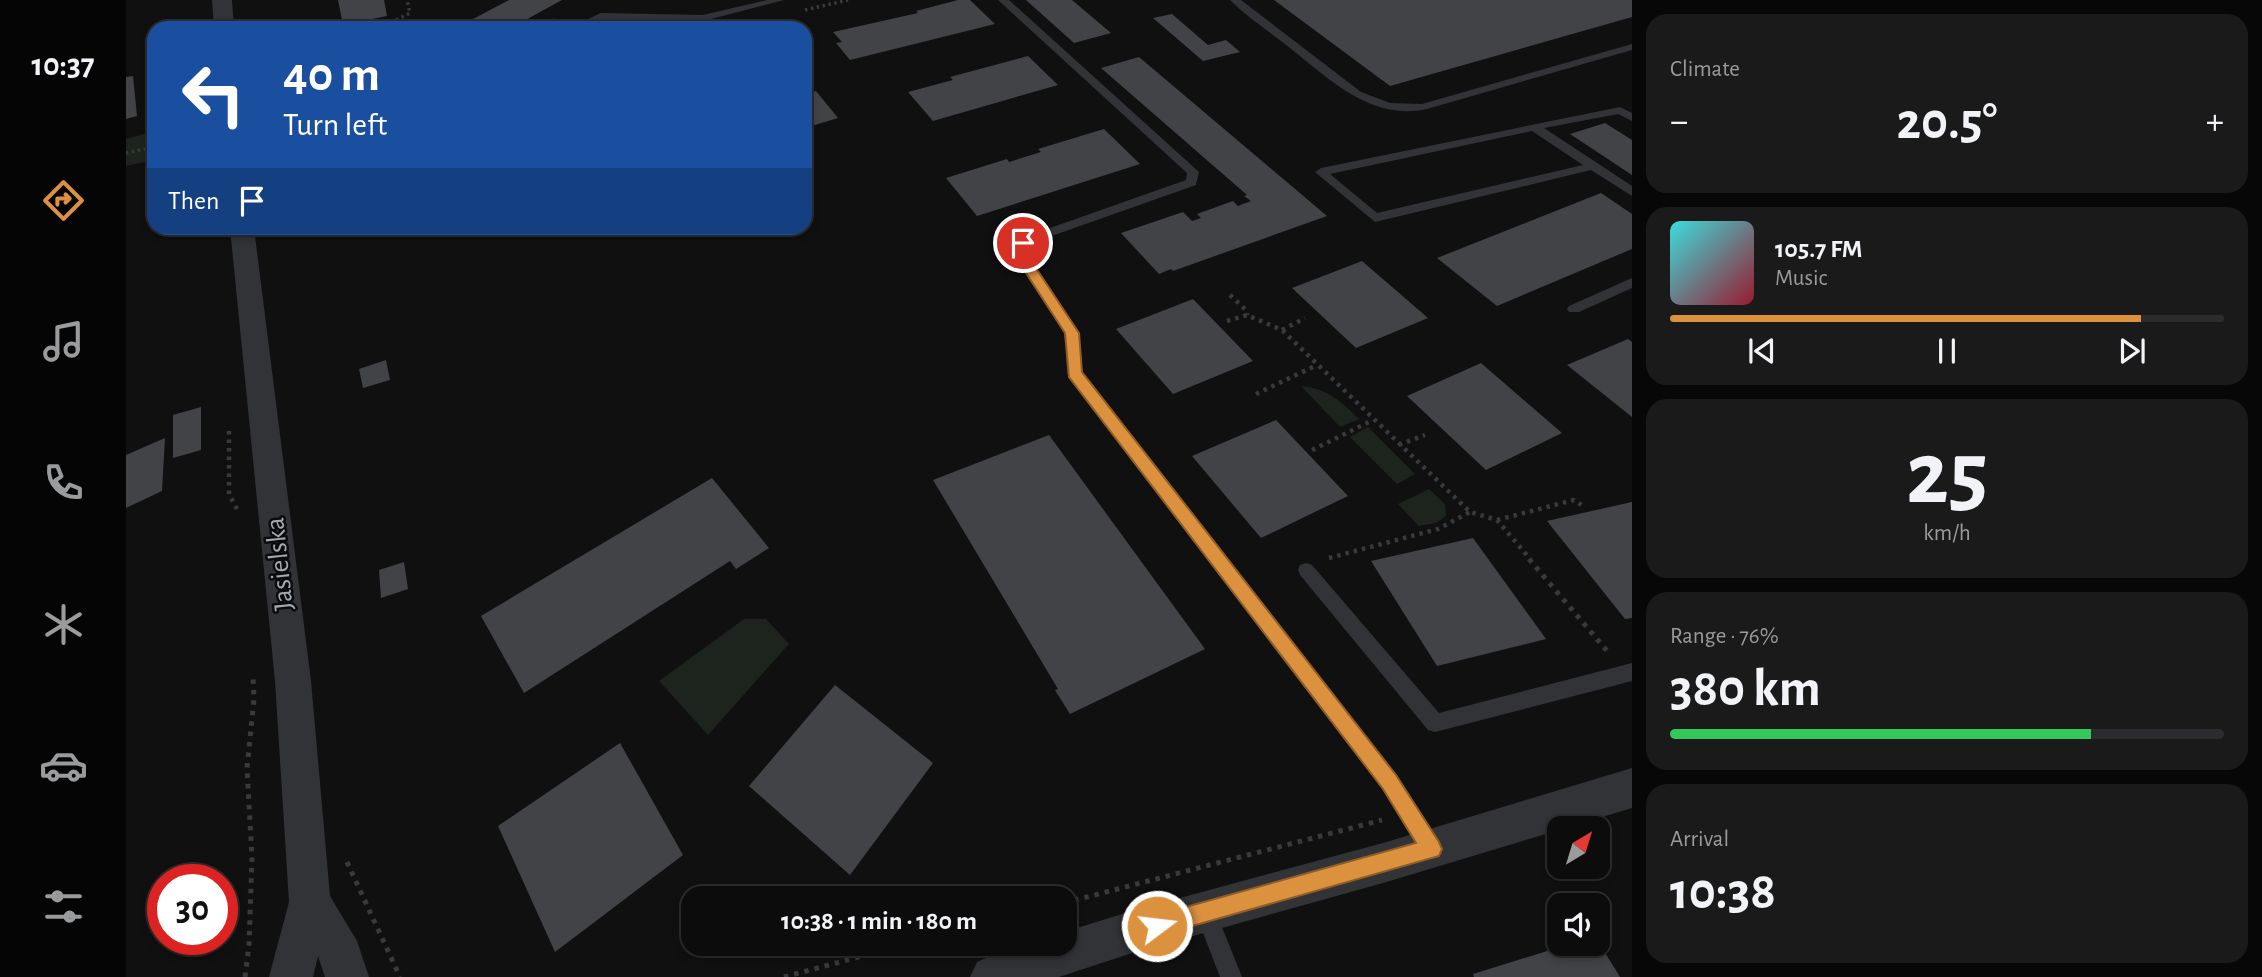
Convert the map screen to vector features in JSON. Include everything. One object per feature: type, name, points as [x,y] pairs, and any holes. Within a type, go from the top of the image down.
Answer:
[{"type":"street","points":[[222,0],[224,21]]},
{"type":"street","name":"Jasielska","points":[[243,235],[293,681],[310,902],[291,977]]},
{"type":"street","points":[[992,977],[1132,932],[1432,849],[1632,788]]},
{"type":"street","name":"Jasielska","points":[[310,902],[342,956],[347,977]]},
{"type":"lane","points":[[590,21],[601,16],[695,18],[776,0]]},
{"type":"lane","points":[[1003,0],[1193,172],[1192,182],[1023,243],[1021,256],[1072,333],[1074,373],[1390,782],[1432,849]]},
{"type":"lane","points":[[1235,0],[1357,94],[1372,102],[1398,109],[1423,107],[1632,47]]},
{"type":"lane","points":[[695,18],[698,5]]},
{"type":"lane","points":[[1592,166],[1375,218],[1321,172],[1620,110],[1632,118]]},
{"type":"lane","points":[[1534,127],[1632,192]]},
{"type":"lane","points":[[1574,309],[1632,283]]},
{"type":"lane","points":[[1306,570],[1436,723],[1629,673]]},
{"type":"lane","points":[[1206,912],[1231,977]]},
{"type":"path","points":[[394,21],[410,13],[407,0]]},
{"type":"path","points":[[804,10],[848,0]]},
{"type":"path","points":[[126,153],[147,148]]},
{"type":"path","points":[[1230,295],[1247,315],[1282,331],[1470,512],[1497,520],[1574,500],[1583,506]]},
{"type":"path","points":[[1227,321],[1247,315]]},
{"type":"path","points":[[1282,331],[1305,318]]},
{"type":"path","points":[[1256,394],[1317,366]]},
{"type":"path","points":[[1312,450],[1373,420]]},
{"type":"path","points":[[1399,445],[1425,435]]},
{"type":"path","points":[[229,494],[240,513]]},
{"type":"path","points":[[1306,570],[1351,550],[1407,538],[1458,521],[1470,512]]},
{"type":"path","points":[[1497,520],[1629,673]]},
{"type":"path","points":[[245,977],[249,945],[252,858],[247,768],[254,699],[253,674]]},
{"type":"path","points":[[1077,900],[1409,813]]},
{"type":"path","points":[[387,946],[400,977]]},
{"type":"path","points":[[784,977],[862,956]]},
{"type":"shaded area","points":[[147,133],[147,162],[126,166],[126,139]]},
{"type":"shaded area","points":[[1301,386],[1333,397],[1359,419],[1340,427]]},
{"type":"shaded area","points":[[1368,427],[1415,474],[1397,484],[1350,437]]},
{"type":"shaded area","points":[[1429,489],[1445,504],[1446,516],[1436,523],[1419,526],[1398,504]]},
{"type":"shaded area","points":[[744,619],[766,619],[789,644],[708,735],[659,681]]},
{"type":"building","points":[[338,0],[384,0],[387,16],[363,21],[342,21]]},
{"type":"building","points":[[509,0],[562,0],[524,21],[469,21]]},
{"type":"building","points":[[958,0],[970,0],[995,24],[850,60],[836,43],[842,42],[833,32],[918,13],[916,11]]},
{"type":"building","points":[[1026,0],[1072,0],[1111,33],[1074,43]]},
{"type":"building","points":[[1274,0],[1632,0],[1632,17],[1390,86]]},
{"type":"building","points":[[1172,14],[1208,45],[1226,40],[1240,52],[1203,61],[1153,18]]},
{"type":"building","points":[[1028,56],[1058,85],[933,121],[908,92],[953,80],[950,77]]},
{"type":"building","points":[[1139,57],[1327,216],[1159,274],[1121,233],[1183,212],[1192,221],[1201,218],[1197,214],[1233,201],[1238,206],[1251,201],[1101,68]]},
{"type":"building","points":[[133,76],[137,116],[126,119],[126,77]]},
{"type":"building","points":[[816,91],[838,118],[812,126],[812,92]]},
{"type":"building","points":[[1605,123],[1632,140],[1632,175],[1570,134]]},
{"type":"building","points":[[1104,129],[1140,164],[977,216],[946,178],[1007,159],[1009,162],[1041,152],[1038,149]]},
{"type":"building","points":[[1601,193],[1632,214],[1632,249],[1497,306],[1437,258]]},
{"type":"building","points":[[1362,261],[1428,318],[1356,348],[1292,288]]},
{"type":"building","points":[[1193,299],[1253,361],[1173,394],[1116,329]]},
{"type":"building","points":[[1628,339],[1632,342],[1632,417],[1567,365]]},
{"type":"building","points":[[386,360],[390,380],[363,388],[359,369]]},
{"type":"building","points":[[1481,363],[1562,433],[1486,470],[1407,396]]},
{"type":"building","points":[[201,407],[201,450],[173,458],[173,415]]},
{"type":"building","points":[[1276,420],[1348,496],[1261,538],[1192,456]]},
{"type":"building","points":[[1049,435],[1205,649],[1070,714],[1055,690],[1058,689],[933,480]]},
{"type":"building","points":[[165,438],[162,491],[126,508],[126,455]]},
{"type":"building","points":[[712,478],[769,548],[736,569],[730,561],[524,693],[481,616]]},
{"type":"building","points":[[1632,502],[1632,618],[1625,619],[1547,521]]},
{"type":"building","points":[[1473,538],[1546,639],[1437,666],[1371,561]]},
{"type":"building","points":[[404,562],[408,589],[381,598],[379,570]]},
{"type":"building","points":[[835,685],[933,763],[850,875],[749,786]]},
{"type":"building","points":[[620,743],[683,855],[555,952],[498,826]]},
{"type":"building","points":[[1547,951],[1547,956],[1607,956],[1620,977],[1474,977],[1473,974]]},
{"type":"route","points":[[1023,243],[1021,256],[1072,333],[1074,373],[1390,782],[1432,849],[1157,926]]}]
